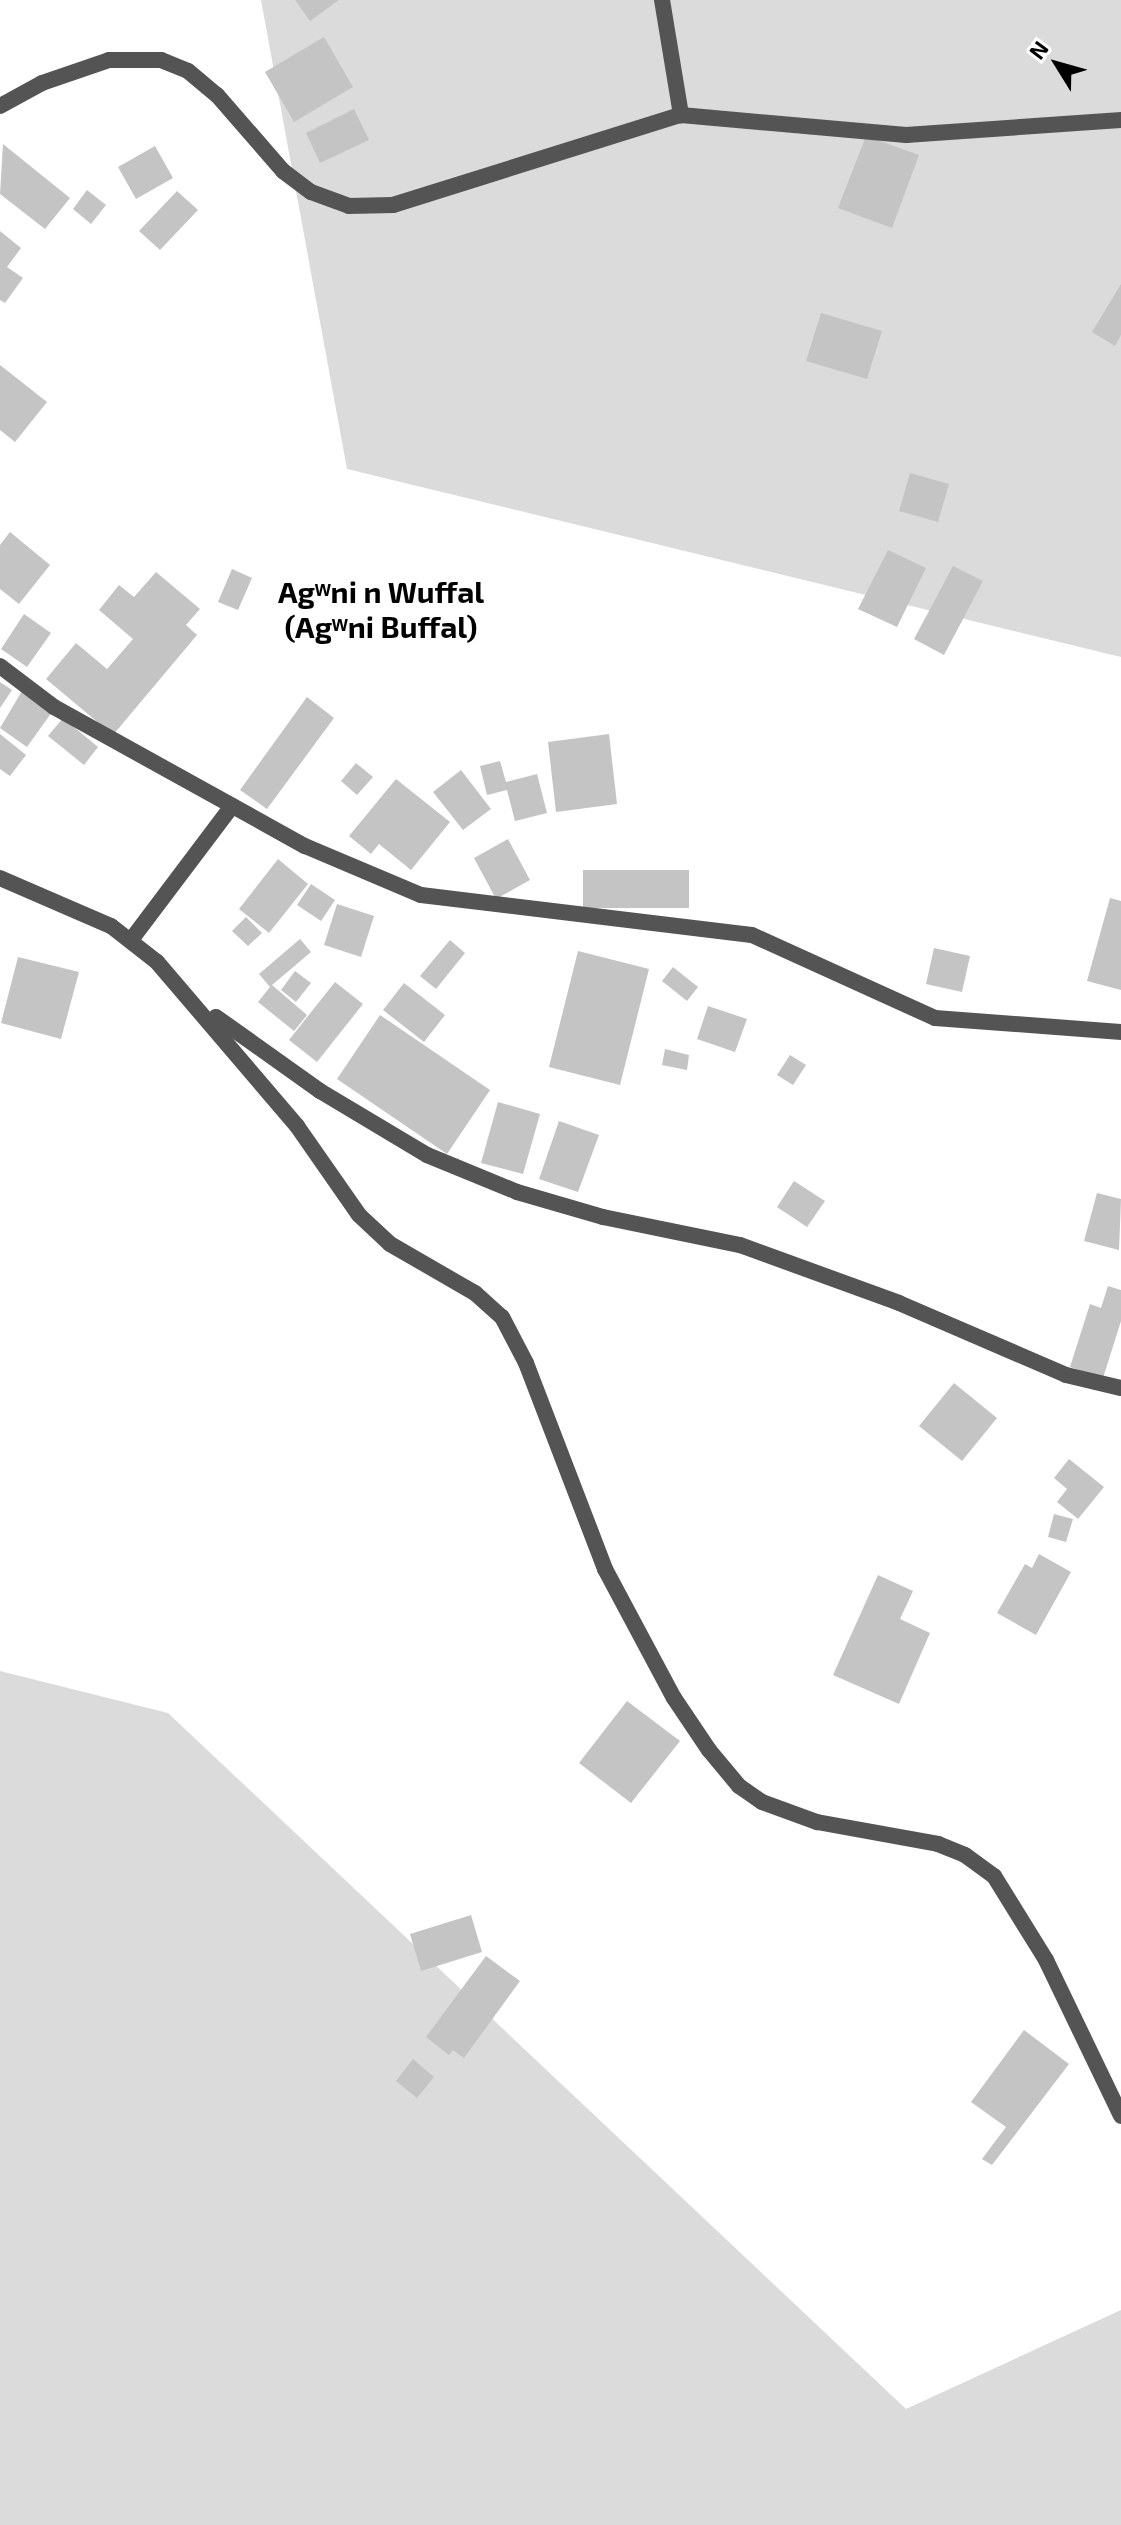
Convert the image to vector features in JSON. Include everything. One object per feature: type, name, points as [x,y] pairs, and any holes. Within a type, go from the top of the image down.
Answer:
[{"type":"street","points":[[662,0],[681,115]]},
{"type":"street","points":[[0,106],[42,83],[109,60],[161,60],[188,71],[217,95],[283,171],[311,192],[349,206],[393,205],[681,115],[906,135],[1121,120]]},
{"type":"street","points":[[0,666],[54,707],[305,846],[421,895],[752,935],[935,1018],[1121,1032]]},
{"type":"street","points":[[131,940],[232,806]]},
{"type":"street","points":[[0,878],[77,908],[131,940],[198,1005],[297,1126],[359,1215],[390,1244],[475,1293],[502,1317],[526,1363],[605,1569],[674,1698],[739,1786],[762,1802],[817,1822],[938,1844],[965,1855],[994,1876],[1046,1960],[1121,2116]]},
{"type":"street","points":[[198,1005],[320,1091],[427,1155],[517,1192],[603,1217],[740,1245],[914,1309],[1066,1375],[1121,1388]]},
{"type":"shaded area","points":[[261,0],[1121,0],[1121,657],[347,469]]},
{"type":"shaded area","points":[[0,1671],[168,1713],[906,2409],[1121,2310],[1121,2525],[0,2525]]},
{"type":"building","points":[[295,0],[339,0],[310,21]]},
{"type":"building","points":[[324,37],[353,87],[294,122],[265,72]]},
{"type":"building","points":[[354,109],[369,140],[320,163],[306,133]]},
{"type":"building","points":[[866,136],[919,155],[892,228],[838,208]]},
{"type":"building","points":[[3,144],[70,198],[45,229],[0,194]]},
{"type":"building","points":[[155,146],[173,178],[136,199],[118,167]]},
{"type":"building","points":[[87,190],[106,205],[91,224],[73,209]]},
{"type":"building","points":[[177,191],[198,210],[160,250],[139,231]]},
{"type":"building","points":[[0,231],[21,248],[7,267],[23,278],[5,303],[0,300]]},
{"type":"building","points":[[1121,284],[1121,335],[1115,346],[1092,332]]},
{"type":"building","points":[[821,313],[882,331],[867,379],[806,361]]},
{"type":"building","points":[[0,365],[47,402],[15,442],[0,430]]},
{"type":"building","points":[[910,473],[949,484],[938,522],[899,511]]},
{"type":"building","points":[[10,532],[50,565],[19,604],[0,589],[0,545]]},
{"type":"building","points":[[888,550],[926,568],[897,627],[858,609]]},
{"type":"building","points":[[953,566],[983,581],[944,655],[914,639]]},
{"type":"building","points":[[232,569],[252,578],[238,610],[218,602]]},
{"type":"building","points":[[156,572],[200,609],[186,625],[197,635],[113,735],[46,679],[76,643],[107,669],[133,639],[99,610],[119,585],[134,597]]},
{"type":"building","points":[[24,614],[51,633],[27,667],[1,649]]},
{"type":"building","points":[[0,682],[12,690],[0,708]]},
{"type":"building","points":[[22,691],[52,712],[27,747],[0,728]]},
{"type":"building","points":[[307,697],[334,718],[267,809],[240,790]]},
{"type":"building","points":[[63,718],[98,747],[84,765],[48,736]]},
{"type":"building","points":[[0,734],[26,755],[10,776],[0,769]]},
{"type":"building","points":[[609,734],[617,804],[556,812],[548,742]]},
{"type":"building","points":[[500,761],[506,782],[537,774],[547,813],[515,821],[507,790],[487,795],[480,766]]},
{"type":"building","points":[[356,763],[373,777],[357,795],[341,781]]},
{"type":"building","points":[[461,770],[491,809],[463,830],[433,792]]},
{"type":"building","points":[[396,779],[450,822],[411,870],[379,844],[371,854],[349,836]]},
{"type":"building","points":[[508,839],[530,880],[496,899],[474,858]]},
{"type":"building","points":[[278,859],[308,884],[269,933],[239,909]]},
{"type":"building","points":[[583,870],[689,870],[689,908],[583,908]]},
{"type":"building","points":[[311,884],[335,900],[321,921],[297,905]]},
{"type":"building","points":[[1110,898],[1121,901],[1121,990],[1087,981]]},
{"type":"building","points":[[337,904],[374,916],[361,957],[324,945]]},
{"type":"building","points":[[246,917],[262,933],[248,946],[232,931]]},
{"type":"building","points":[[300,939],[311,952],[272,985],[307,1015],[294,1031],[258,1002],[270,987],[259,974]]},
{"type":"building","points":[[450,940],[465,953],[436,989],[420,976]]},
{"type":"building","points":[[934,948],[970,956],[962,992],[926,984]]},
{"type":"building","points":[[578,951],[649,969],[620,1085],[549,1067]]},
{"type":"building","points":[[18,957],[79,972],[61,1039],[1,1023]]},
{"type":"building","points":[[673,967],[698,987],[687,1001],[662,981]]},
{"type":"building","points":[[295,971],[311,983],[296,1002],[281,990]]},
{"type":"building","points":[[335,982],[363,1004],[317,1062],[289,1040]]},
{"type":"building","points":[[404,983],[445,1015],[424,1042],[383,1010]]},
{"type":"building","points":[[708,1006],[747,1019],[735,1052],[697,1039]]},
{"type":"building","points":[[380,1015],[490,1090],[447,1154],[337,1079]]},
{"type":"building","points":[[665,1049],[689,1055],[687,1070],[662,1065]]},
{"type":"building","points":[[790,1055],[806,1065],[793,1085],[777,1075]]},
{"type":"building","points":[[498,1102],[540,1114],[523,1174],[481,1163]]},
{"type":"building","points":[[559,1121],[599,1135],[578,1192],[539,1179]]},
{"type":"building","points":[[794,1181],[825,1201],[807,1227],[777,1207]]},
{"type":"building","points":[[1097,1193],[1121,1199],[1119,1250],[1084,1241]]},
{"type":"building","points":[[1108,1286],[1121,1290],[1121,1321],[1103,1378],[1070,1367],[1090,1304],[1101,1308]]},
{"type":"building","points":[[954,1383],[997,1418],[962,1461],[919,1426]]},
{"type":"building","points":[[1069,1459],[1104,1487],[1078,1519],[1057,1502],[1067,1489],[1054,1478]]},
{"type":"building","points":[[1054,1514],[1073,1519],[1066,1542],[1048,1537]]},
{"type":"building","points":[[1039,1554],[1071,1572],[1036,1635],[997,1613],[1025,1564],[1032,1568]]},
{"type":"building","points":[[878,1575],[913,1591],[900,1619],[930,1633],[899,1704],[833,1675]]},
{"type":"building","points":[[627,1701],[680,1741],[631,1803],[579,1763]]},
{"type":"building","points":[[471,1915],[482,1952],[421,1971],[410,1934]]},
{"type":"building","points":[[486,1956],[520,1981],[464,2058],[453,2050],[449,2055],[426,2037]]},
{"type":"building","points":[[1024,2030],[1069,2064],[992,2165],[982,2159],[1006,2127],[971,2102]]},
{"type":"building","points":[[413,2059],[434,2077],[417,2098],[396,2081]]},
{"type":"district","name":"Agʷni n Wuffal (Agʷni Buffal)","points":[[381,608]]}]
